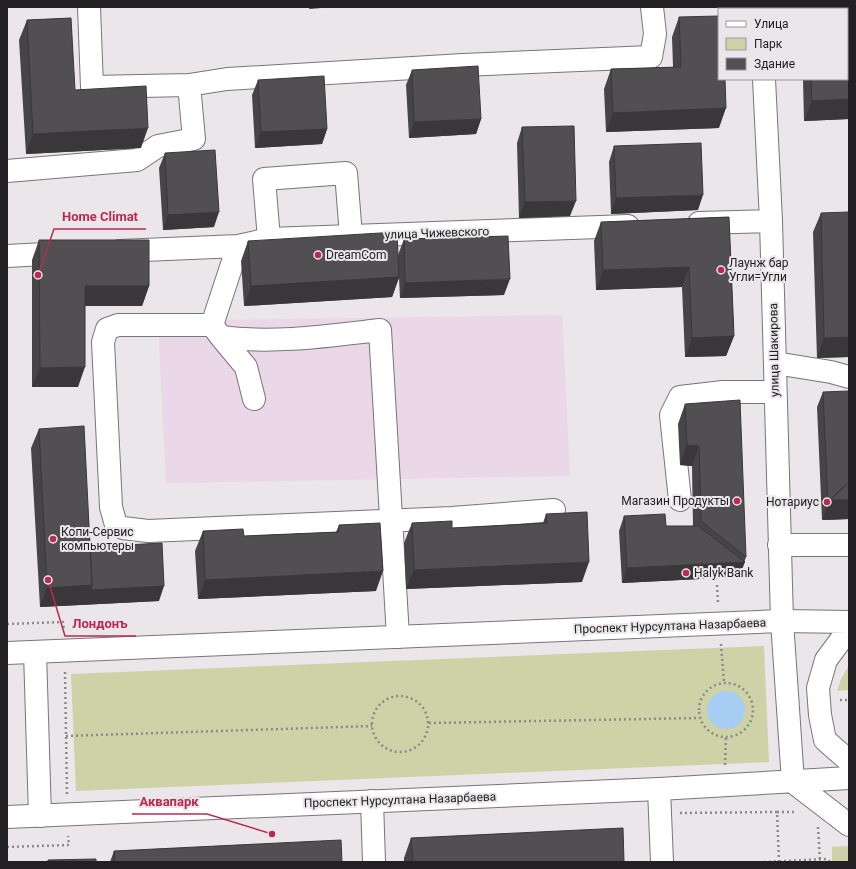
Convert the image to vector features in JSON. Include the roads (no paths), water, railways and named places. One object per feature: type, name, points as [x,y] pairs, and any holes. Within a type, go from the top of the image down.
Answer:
[{"type":"main road","points":[[88,7],[92,87],[189,85],[227,79],[463,65],[651,57],[655,34],[652,7]]},
{"type":"main road","name":"улица Шакирова","points":[[764,80],[771,221],[782,621]]},
{"type":"main road","points":[[7,171],[137,160],[158,146],[194,140],[189,85]]},
{"type":"main road","points":[[269,239],[264,179],[346,173],[351,236]]},
{"type":"main road","points":[[676,224],[771,221]]},
{"type":"main road","name":"улица Чижевского","points":[[7,256],[238,246],[269,239],[644,225]]},
{"type":"main road","points":[[216,331],[238,246]]},
{"type":"main road","points":[[398,637],[390,520],[380,330],[326,336],[259,340],[216,331],[118,325],[107,329],[103,342],[111,507],[116,525],[123,528],[148,531],[390,520],[452,518],[554,510]]},
{"type":"main road","points":[[216,331],[246,367],[254,399]]},
{"type":"main road","points":[[775,363],[832,372],[849,377]]},
{"type":"main road","points":[[680,500],[671,415],[680,397],[724,392],[775,392]]},
{"type":"main road","points":[[779,545],[849,545]]},
{"type":"main road","name":"Проспект Нурсултана Назарбаева","points":[[7,817],[793,782],[782,621]]},
{"type":"main road","name":"Проспект Нурсултана Назарбаева","points":[[7,653],[782,621],[849,622]]},
{"type":"main road","points":[[793,782],[845,784],[825,740],[820,715],[818,688],[826,660],[849,629]]},
{"type":"main road","points":[[35,652],[40,816]]},
{"type":"main road","points":[[825,740],[849,761]]},
{"type":"main road","points":[[793,782],[849,825]]},
{"type":"main road","points":[[659,789],[662,862]]},
{"type":"main road","points":[[372,801],[374,862]]},
{"type":"water","points":[[722,691],[730,691],[740,696],[744,703],[744,717],[740,724],[730,729],[722,729],[712,724],[710,721],[707,714],[707,706],[712,696],[715,694]]},
{"type":"place","name":"DreamCom","points":[[318,255]]},
{"type":"place","name":"Лаунж бар Угли=Угли","points":[[721,270]]},
{"type":"place","name":"Home Climat","points":[[38,275]]},
{"type":"place","name":"Магазин Продукты","points":[[737,501]]},
{"type":"place","name":"Нотариус","points":[[827,502]]},
{"type":"place","name":"Копи-Сервис компьютеры","points":[[53,539]]},
{"type":"place","name":"Halyk Bank","points":[[686,573]]},
{"type":"place","name":"Лондонъ","points":[[48,580]]},
{"type":"place","name":"Аквапарк","points":[[272,834]]}]
